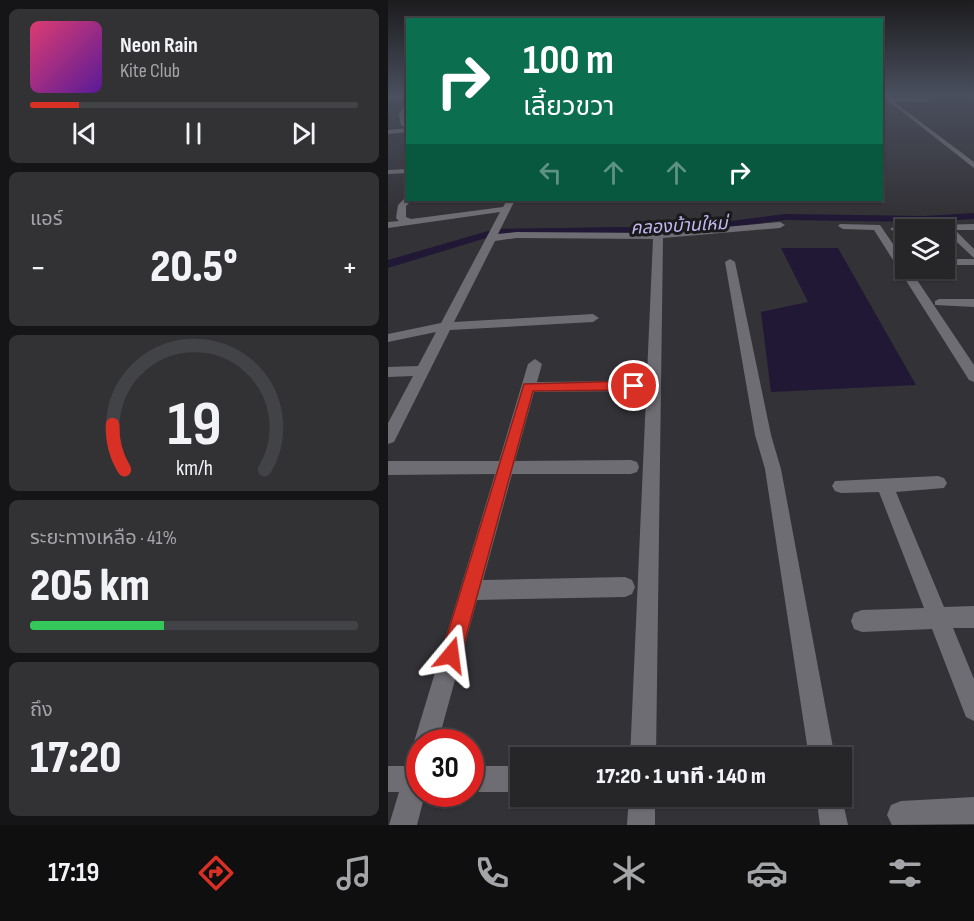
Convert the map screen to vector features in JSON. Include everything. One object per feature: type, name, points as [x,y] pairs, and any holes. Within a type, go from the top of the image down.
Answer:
[{"type":"street","points":[[934,134],[972,163]]},
{"type":"street","points":[[955,151],[971,152]]},
{"type":"street","points":[[388,172],[406,171]]},
{"type":"street","points":[[406,201],[402,204],[401,218],[409,222]]},
{"type":"street","points":[[487,201],[509,203]]},
{"type":"street","points":[[388,225],[509,203]]},
{"type":"street","points":[[388,438],[509,203]]},
{"type":"street","points":[[494,233],[658,236],[780,225]]},
{"type":"street","points":[[843,226],[877,227],[973,377]]},
{"type":"street","points":[[955,228],[973,227]]},
{"type":"street","points":[[643,747],[658,236]]},
{"type":"street","points":[[955,236],[973,255]]},
{"type":"street","points":[[730,262],[763,435],[773,469],[820,747]]},
{"type":"street","points":[[955,262],[973,262]]},
{"type":"street","points":[[939,303],[973,303]]},
{"type":"street","points":[[388,338],[447,326],[593,318]]},
{"type":"street","points":[[430,729],[535,364]]},
{"type":"street","points":[[388,372],[423,371]]},
{"type":"street","points":[[528,387],[634,386]]},
{"type":"street","points":[[388,468],[631,467]]},
{"type":"street","points":[[841,486],[938,483]]},
{"type":"street","points":[[884,485],[973,709]]},
{"type":"street","points":[[470,590],[625,587]]},
{"type":"street","points":[[862,621],[973,617]]},
{"type":"street","points":[[388,779],[406,777]]},
{"type":"street","points":[[484,779],[510,779]]},
{"type":"street","points":[[403,825],[408,807]]},
{"type":"street","points":[[641,825],[642,807]]},
{"type":"street","points":[[831,807],[834,825]]},
{"type":"street","points":[[901,815],[973,810]]},
{"type":"shaded area","points":[[781,248],[838,248],[916,385],[771,392],[761,312],[808,302]]},
{"type":"waterway","name":"คลองบ้านใหม่","points":[[388,264],[495,232],[692,229],[785,217],[924,219],[974,216]]},
{"type":"route","points":[[451,655],[528,387],[634,386]]}]
